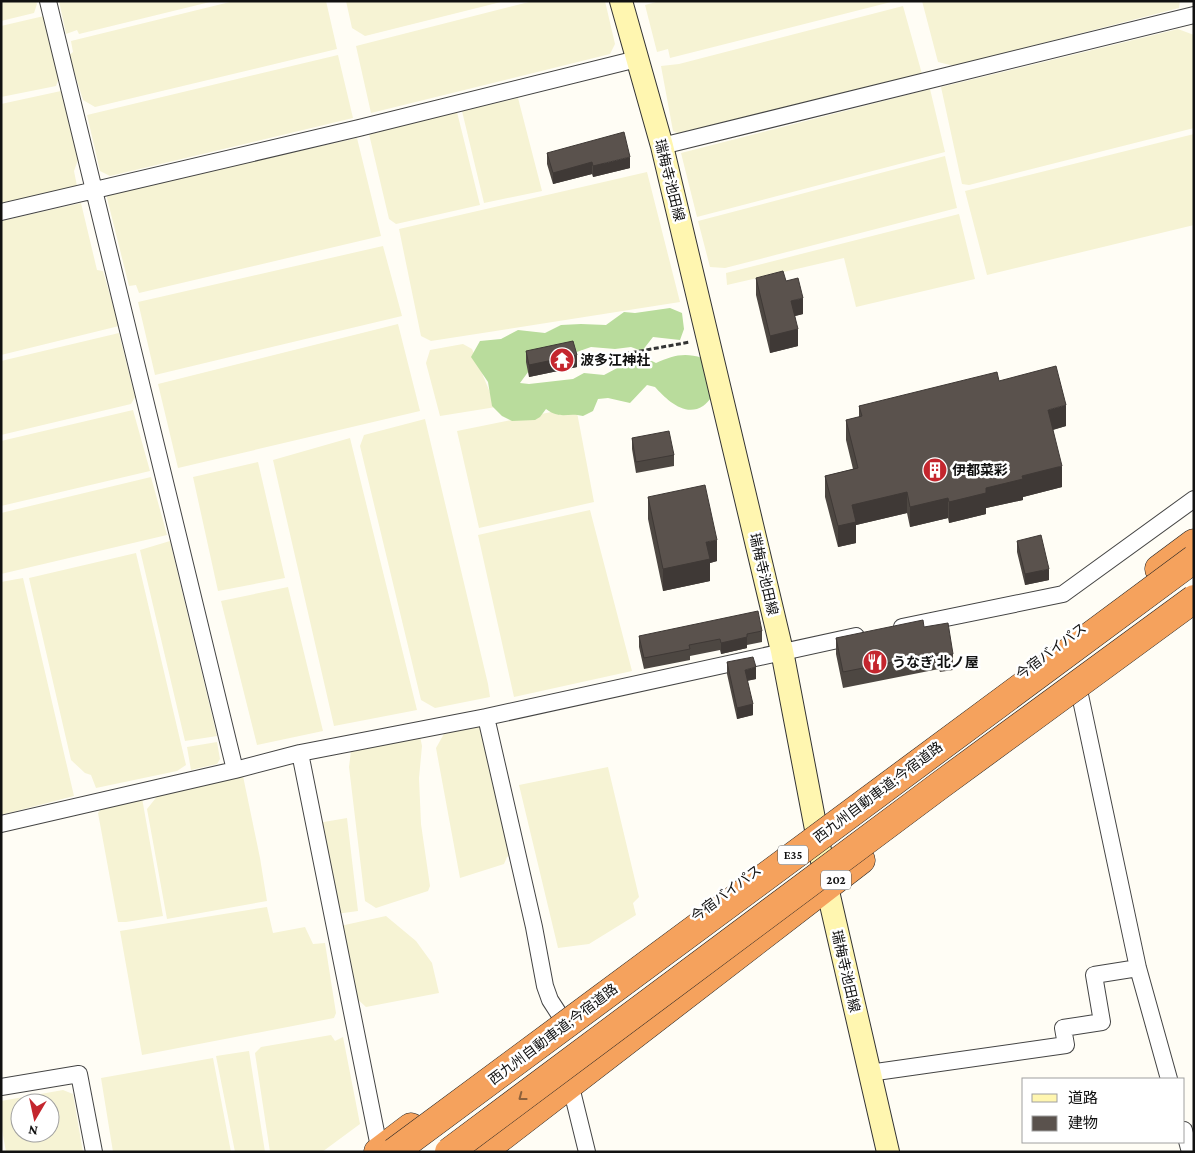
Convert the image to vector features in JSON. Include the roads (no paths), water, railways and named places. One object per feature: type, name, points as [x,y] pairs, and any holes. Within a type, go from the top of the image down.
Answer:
[{"type":"highway","name":"今宿バイパス","points":[[383,1151],[1194,543]]},
{"type":"highway","name":"西九州自動車道;今宿道路","points":[[383,1151],[1194,560]]},
{"type":"highway","name":"E35","points":[[449,1152],[931,792],[1194,599]]},
{"type":"highway","name":"202","points":[[482,1152],[963,780],[1194,613]]},
{"type":"main road","name":"瑞梅寺池田線","points":[[622,1],[636,59],[662,146],[782,651],[827,887],[888,1152]]},
{"type":"street","points":[[48,1],[235,770]]},
{"type":"street","points":[[662,146],[1194,15]]},
{"type":"street","points":[[1,212],[359,128],[636,59]]},
{"type":"street","points":[[889,629],[1063,594],[1194,499]]},
{"type":"street","points":[[1,824],[300,754],[486,717],[869,633]]},
{"type":"street","points":[[1080,695],[1138,968],[1169,1078]]},
{"type":"street","points":[[486,717],[534,928],[545,986],[550,1000],[561,1017]]},
{"type":"street","points":[[300,754],[383,1151]]},
{"type":"street","points":[[869,1073],[1066,1045],[1063,1028],[1102,1022],[1094,976],[1138,968]]},
{"type":"street","points":[[2,1085],[79,1074],[94,1152]]},
{"type":"street","points":[[570,1083],[588,1152]]},
{"type":"street","points":[[1185,1134],[1190,1152]]},
{"type":"place","name":"波多江神社","points":[[562,360]]},
{"type":"place","name":"伊都菜彩","points":[[935,470]]},
{"type":"place","name":"うなぎ 北ノ屋","points":[[875,662]]}]
